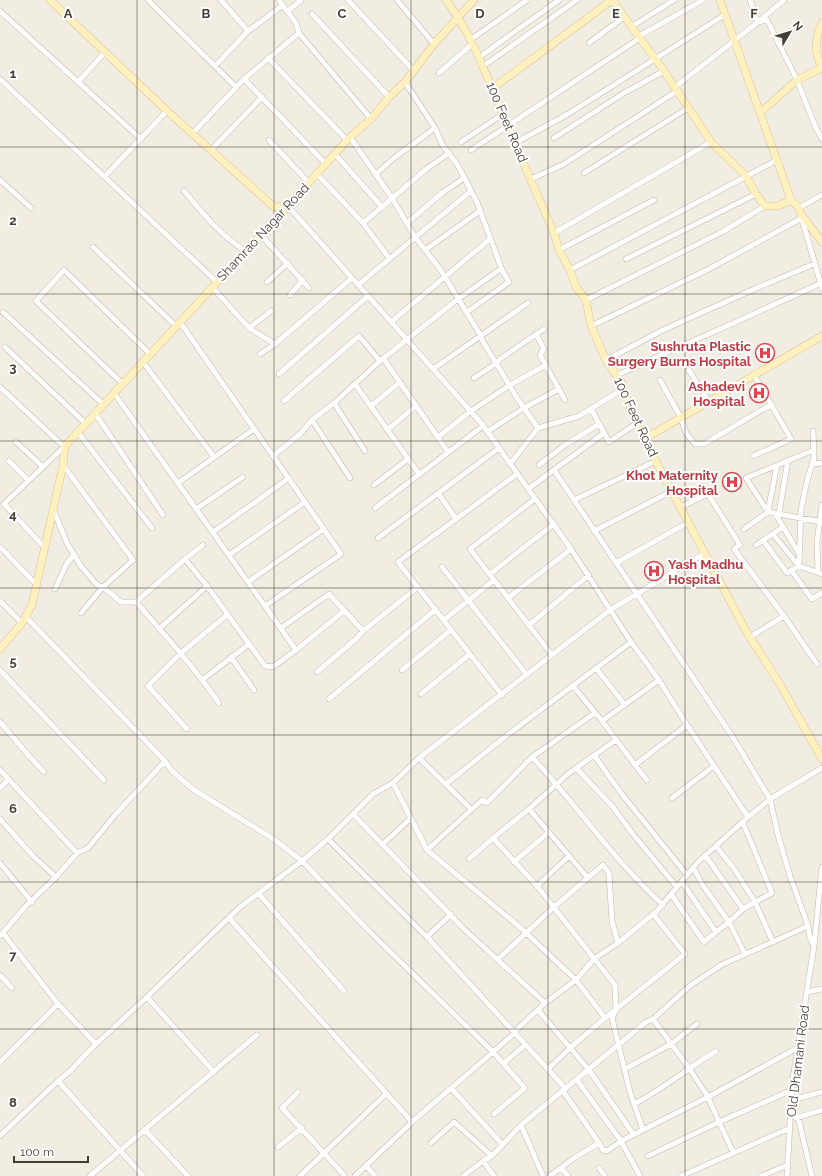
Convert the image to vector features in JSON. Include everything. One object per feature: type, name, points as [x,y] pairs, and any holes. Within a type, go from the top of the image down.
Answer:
[{"type":"street","points":[[50,0],[167,111],[274,207],[288,206],[483,426],[589,575],[610,610],[659,680],[748,818]]},
{"type":"street","points":[[148,0],[236,87]]},
{"type":"street","points":[[221,0],[248,31]]},
{"type":"street","points":[[279,0],[296,23],[299,33],[371,119]]},
{"type":"street","points":[[288,11],[301,0]]},
{"type":"street","points":[[348,0],[414,71]]},
{"type":"street","points":[[397,0],[434,44]]},
{"type":"street","name":"100 Feet Road","points":[[446,0],[458,16],[493,88],[554,233],[559,250],[570,270],[576,287],[586,300],[591,326],[606,360],[623,385],[623,390],[644,439],[750,637],[781,686],[822,759]]},
{"type":"street","name":"Shamrao Nagar Road","points":[[65,446],[349,139],[371,119],[405,82],[434,44],[474,0]]},
{"type":"street","points":[[439,73],[471,42],[527,0]]},
{"type":"street","points":[[478,58],[559,0]]},
{"type":"street","points":[[482,67],[578,0]]},
{"type":"street","points":[[493,88],[612,0],[664,71],[711,142],[746,176],[765,206]]},
{"type":"street","points":[[631,27],[674,0]]},
{"type":"street","points":[[471,150],[639,38],[703,0]]},
{"type":"street","points":[[720,0],[791,200],[822,242]]},
{"type":"street","points":[[750,0],[758,22]]},
{"type":"street","points":[[531,179],[564,164],[676,89],[784,0]]},
{"type":"street","points":[[214,66],[248,31],[283,5]]},
{"type":"street","points":[[0,11],[141,139]]},
{"type":"street","points":[[312,14],[390,97]]},
{"type":"street","points":[[516,143],[568,114],[726,14]]},
{"type":"street","points":[[588,43],[624,17]]},
{"type":"street","points":[[758,22],[767,20],[798,80],[815,126],[822,139]]},
{"type":"street","points":[[761,112],[798,80],[822,68],[816,46],[819,29],[822,23]]},
{"type":"street","points":[[192,134],[244,79],[299,33]]},
{"type":"street","points":[[78,82],[105,52]]},
{"type":"street","points":[[268,58],[349,139],[376,174],[415,237],[445,277],[467,312],[482,340],[538,428]]},
{"type":"street","points":[[554,138],[624,93],[664,71]]},
{"type":"street","points":[[0,79],[105,176],[215,284],[249,328],[275,344]]},
{"type":"street","points":[[244,79],[326,164]]},
{"type":"street","points":[[405,82],[435,128],[443,146],[457,164],[480,211],[502,270],[509,282],[467,312]]},
{"type":"street","points":[[211,150],[262,97]]},
{"type":"street","points":[[584,173],[688,108]]},
{"type":"street","points":[[105,176],[167,111]]},
{"type":"street","points":[[461,142],[503,114]]},
{"type":"street","points":[[376,174],[394,158],[435,128]]},
{"type":"street","points":[[269,140],[309,183]]},
{"type":"street","points":[[554,233],[711,142]]},
{"type":"street","points":[[363,223],[448,152]]},
{"type":"street","points":[[335,154],[382,207]]},
{"type":"street","points":[[570,270],[777,160]]},
{"type":"street","points":[[317,174],[363,223],[389,258]]},
{"type":"street","points":[[407,223],[442,193],[464,178]]},
{"type":"street","points":[[0,180],[31,208]]},
{"type":"street","points":[[184,191],[210,221],[239,247],[246,251]]},
{"type":"street","points":[[358,284],[471,191]]},
{"type":"street","points":[[626,260],[756,194]]},
{"type":"street","points":[[591,326],[707,270],[800,213],[822,195]]},
{"type":"street","points":[[559,250],[654,200]]},
{"type":"street","points":[[586,300],[722,232],[765,206],[778,206],[791,200]]},
{"type":"street","points":[[425,250],[480,211]]},
{"type":"street","points":[[617,375],[716,329],[821,285],[800,213]]},
{"type":"street","points":[[261,235],[309,288]]},
{"type":"street","points":[[391,322],[490,239]]},
{"type":"street","points":[[93,247],[178,324],[289,478],[341,554],[265,606]]},
{"type":"street","points":[[267,282],[288,264]]},
{"type":"street","points":[[606,360],[663,330],[814,264]]},
{"type":"street","points":[[122,383],[36,301],[64,270],[150,354]]},
{"type":"street","points":[[273,456],[300,434],[312,420],[334,403],[381,360],[458,299],[499,270],[502,270]]},
{"type":"street","points":[[260,354],[275,344],[352,278]]},
{"type":"street","points":[[290,295],[303,280]]},
{"type":"street","points":[[279,374],[368,296]]},
{"type":"street","points":[[433,369],[528,303]]},
{"type":"street","points":[[249,328],[271,311]]},
{"type":"street","points":[[3,312],[103,404]]},
{"type":"street","points":[[474,378],[544,328]]},
{"type":"street","points":[[536,334],[544,349],[540,355],[565,400]]},
{"type":"street","points":[[284,401],[359,336],[400,382],[448,452]]},
{"type":"street","points":[[644,439],[822,336]]},
{"type":"street","points":[[4,348],[85,423]]},
{"type":"street","points":[[143,362],[214,457]]},
{"type":"street","points":[[438,437],[510,385],[546,365]]},
{"type":"street","points":[[689,370],[709,402]]},
{"type":"street","points":[[752,456],[791,439],[754,375]]},
{"type":"street","points":[[660,380],[681,418],[686,433],[695,444],[704,444],[772,404]]},
{"type":"street","points":[[370,406],[400,382]]},
{"type":"street","points":[[355,384],[419,474]]},
{"type":"street","points":[[0,387],[65,446]]},
{"type":"street","points":[[488,432],[524,408],[559,389]]},
{"type":"street","points":[[510,464],[538,428],[579,416],[623,390]]},
{"type":"street","points":[[114,393],[296,650]]},
{"type":"street","points":[[334,403],[365,451]]},
{"type":"street","points":[[387,430],[416,406]]},
{"type":"street","points":[[591,409],[609,442],[637,423]]},
{"type":"street","points":[[94,413],[163,516]]},
{"type":"street","points":[[312,420],[350,478]]},
{"type":"street","points":[[539,465],[566,445],[599,424]]},
{"type":"street","points":[[375,508],[483,426]]},
{"type":"street","points":[[178,483],[254,429]]},
{"type":"street","points":[[78,431],[152,528]]},
{"type":"street","points":[[798,566],[801,510],[814,458],[813,431]]},
{"type":"street","points":[[528,489],[604,433]]},
{"type":"street","points":[[16,442],[42,466]]},
{"type":"street","points":[[0,650],[24,620],[32,605],[63,466],[65,446]]},
{"type":"street","points":[[44,547],[4,504],[42,466],[65,446]]},
{"type":"street","points":[[378,538],[499,448]]},
{"type":"street","points":[[814,450],[746,478],[768,511],[821,522]]},
{"type":"street","points":[[374,485],[408,459]]},
{"type":"street","points":[[788,460],[777,513],[798,553]]},
{"type":"street","points":[[8,461],[28,480]]},
{"type":"street","points":[[574,500],[656,461]]},
{"type":"street","points":[[812,464],[822,463]]},
{"type":"street","points":[[744,529],[768,511],[777,465]]},
{"type":"street","points":[[63,466],[133,560],[103,587],[81,613]]},
{"type":"street","points":[[554,470],[732,736],[770,799],[778,835],[790,876],[814,946]]},
{"type":"street","points":[[502,695],[398,562],[517,474]]},
{"type":"street","points":[[196,509],[243,477]]},
{"type":"street","points":[[213,532],[289,478]]},
{"type":"street","points":[[594,531],[672,491]]},
{"type":"street","points":[[438,493],[456,519]]},
{"type":"street","points":[[681,507],[708,494],[740,545],[734,549],[784,616],[817,664]]},
{"type":"street","points":[[535,499],[470,549],[552,655]]},
{"type":"street","points":[[228,555],[305,502]]},
{"type":"street","points":[[773,534],[798,566],[820,573],[818,542],[822,505]]},
{"type":"street","points":[[53,508],[67,543],[81,566],[97,585],[103,587],[121,602],[136,602],[203,545]]},
{"type":"street","points":[[616,563],[689,522]]},
{"type":"street","points":[[490,574],[554,524]]},
{"type":"street","points":[[756,545],[783,527]]},
{"type":"street","points":[[248,582],[324,529]]},
{"type":"street","points":[[763,540],[787,573],[798,566]]},
{"type":"street","points":[[0,547],[36,584]]},
{"type":"street","points":[[508,598],[571,549]]},
{"type":"street","points":[[0,1136],[68,1073],[96,1044],[240,907],[302,861],[328,839],[372,794],[393,783],[419,758],[610,610],[705,553]]},
{"type":"street","points":[[55,589],[67,563],[74,555]]},
{"type":"street","points":[[185,559],[207,586],[265,666],[273,667],[344,611]]},
{"type":"street","points":[[442,567],[527,675]]},
{"type":"street","points":[[792,570],[812,599],[822,594]]},
{"type":"street","points":[[529,625],[589,575]]},
{"type":"street","points":[[444,620],[494,580]]},
{"type":"street","points":[[159,629],[207,586]]},
{"type":"street","points":[[317,672],[356,640],[363,631],[418,587]]},
{"type":"street","points":[[281,628],[329,594],[363,631]]},
{"type":"street","points":[[0,601],[24,620],[165,761],[172,770],[194,790],[275,840],[302,861],[371,933],[504,1063],[525,1088],[494,1114]]},
{"type":"street","points":[[136,602],[181,653],[219,703]]},
{"type":"street","points":[[329,699],[435,610]]},
{"type":"street","points":[[187,729],[148,686],[181,653],[227,614]]},
{"type":"street","points":[[750,637],[784,616]]},
{"type":"street","points":[[402,670],[451,630]]},
{"type":"street","points":[[446,784],[506,736],[631,642]]},
{"type":"street","points":[[202,680],[249,644]]},
{"type":"street","points":[[421,694],[470,654]]},
{"type":"street","points":[[231,657],[254,690]]},
{"type":"street","points":[[596,668],[625,704]]},
{"type":"street","points":[[0,670],[104,780]]},
{"type":"street","points":[[602,721],[659,680]]},
{"type":"street","points":[[573,686],[595,712],[647,780]]},
{"type":"street","points":[[427,850],[482,800],[488,803],[532,757],[595,712]]},
{"type":"street","points":[[0,722],[44,772]]},
{"type":"street","points":[[635,764],[687,725]]},
{"type":"street","points":[[469,859],[529,809],[557,783],[616,740]]},
{"type":"street","points":[[594,755],[621,793],[687,875]]},
{"type":"street","points":[[532,757],[557,783],[644,888],[663,905]]},
{"type":"street","points":[[419,758],[471,809]]},
{"type":"street","points":[[96,1044],[58,1004],[2,934],[77,853],[88,848],[115,815],[165,761]]},
{"type":"street","points":[[672,798],[714,766]]},
{"type":"street","points":[[576,768],[613,807],[632,833],[676,886]]},
{"type":"street","points":[[355,1176],[412,1122],[493,1052],[545,1003],[576,980],[595,958],[618,943],[663,905],[676,886],[682,882],[694,867],[748,818],[770,799],[822,768]]},
{"type":"street","points":[[0,770],[77,853]]},
{"type":"street","points":[[0,788],[9,779]]},
{"type":"street","points":[[393,783],[427,850],[526,933],[576,980],[606,1018]]},
{"type":"street","points":[[529,809],[588,878]]},
{"type":"street","points":[[353,814],[451,914],[545,1003]]},
{"type":"street","points":[[383,844],[411,818]]},
{"type":"street","points":[[0,819],[33,856],[56,877]]},
{"type":"street","points":[[671,894],[704,942],[743,909],[772,893],[743,823]]},
{"type":"street","points":[[514,862],[549,832]]},
{"type":"street","points":[[493,838],[537,886],[615,985],[616,1010],[612,1018],[634,1104],[643,1130]]},
{"type":"street","points":[[328,839],[427,937],[548,1069],[565,1090],[603,1150],[607,1151],[621,1141],[708,1097],[799,1047]]},
{"type":"street","points":[[716,846],[735,870],[755,902],[773,942]]},
{"type":"street","points":[[537,886],[569,856]]},
{"type":"street","points":[[705,856],[743,909]]},
{"type":"street","points":[[0,863],[32,902]]},
{"type":"street","points":[[498,959],[602,865],[609,873],[612,922],[618,943]]},
{"type":"street","points":[[694,867],[702,884],[729,922],[745,954]]},
{"type":"street","name":"Old Dhamani Road","points":[[786,1176],[788,1165],[792,1090],[814,946],[822,867]]},
{"type":"street","points":[[682,882],[716,932]]},
{"type":"street","points":[[259,894],[344,991]]},
{"type":"street","points":[[427,937],[451,914]]},
{"type":"street","points":[[548,1069],[570,1048],[685,954],[653,914]]},
{"type":"street","points":[[229,918],[412,1122]]},
{"type":"street","points":[[463,1176],[483,1160],[492,1156],[521,1125],[646,1022],[653,1019],[691,985],[721,965],[808,926]]},
{"type":"street","points":[[0,975],[12,988]]},
{"type":"street","points":[[807,992],[822,989]]},
{"type":"street","points":[[147,997],[214,1072]]},
{"type":"street","points":[[0,1062],[58,1004]]},
{"type":"street","points":[[538,1010],[589,1070],[634,1135]]},
{"type":"street","points":[[653,1019],[708,1097],[733,1152]]},
{"type":"street","points":[[625,1069],[672,1044],[697,1024]]},
{"type":"street","points":[[90,1176],[257,1035]]},
{"type":"street","points":[[504,1063],[525,1045]]},
{"type":"street","points":[[634,1104],[654,1094],[689,1068],[716,1051]]},
{"type":"street","points":[[577,1080],[621,1141],[640,1176]]},
{"type":"street","points":[[58,1081],[143,1176]]},
{"type":"street","points":[[451,1088],[502,1144]]},
{"type":"street","points":[[648,1156],[719,1122],[792,1090]]},
{"type":"street","points":[[298,1092],[282,1108],[345,1176]]},
{"type":"street","points":[[792,1100],[822,1092]]},
{"type":"street","points":[[300,1176],[386,1094]]},
{"type":"street","points":[[791,1119],[822,1110]]},
{"type":"street","points":[[798,1117],[812,1176]]},
{"type":"street","points":[[431,1142],[454,1122],[492,1156]]},
{"type":"street","points":[[521,1125],[542,1176]]},
{"type":"street","points":[[278,1147],[302,1128]]},
{"type":"street","points":[[681,1176],[790,1128]]},
{"type":"street","points":[[145,1130],[188,1176]]},
{"type":"street","points":[[550,1176],[599,1143]]},
{"type":"street","points":[[483,1160],[494,1176]]},
{"type":"street","points":[[761,1176],[788,1165]]},
{"type":"street","points":[[366,1166],[375,1176]]},
{"type":"street","points":[[561,1168],[568,1176]]},
{"type":"street","points":[[599,1168],[605,1176]]},
{"type":"place","name":"Sushruta Plastic Surgery Burns Hospital","points":[[765,353]]},
{"type":"place","name":"Ashadevi Hospital","points":[[759,393]]},
{"type":"place","name":"Khot Maternity Hospital","points":[[732,482]]},
{"type":"place","name":"Yash Madhu Hospital","points":[[654,571]]}]
